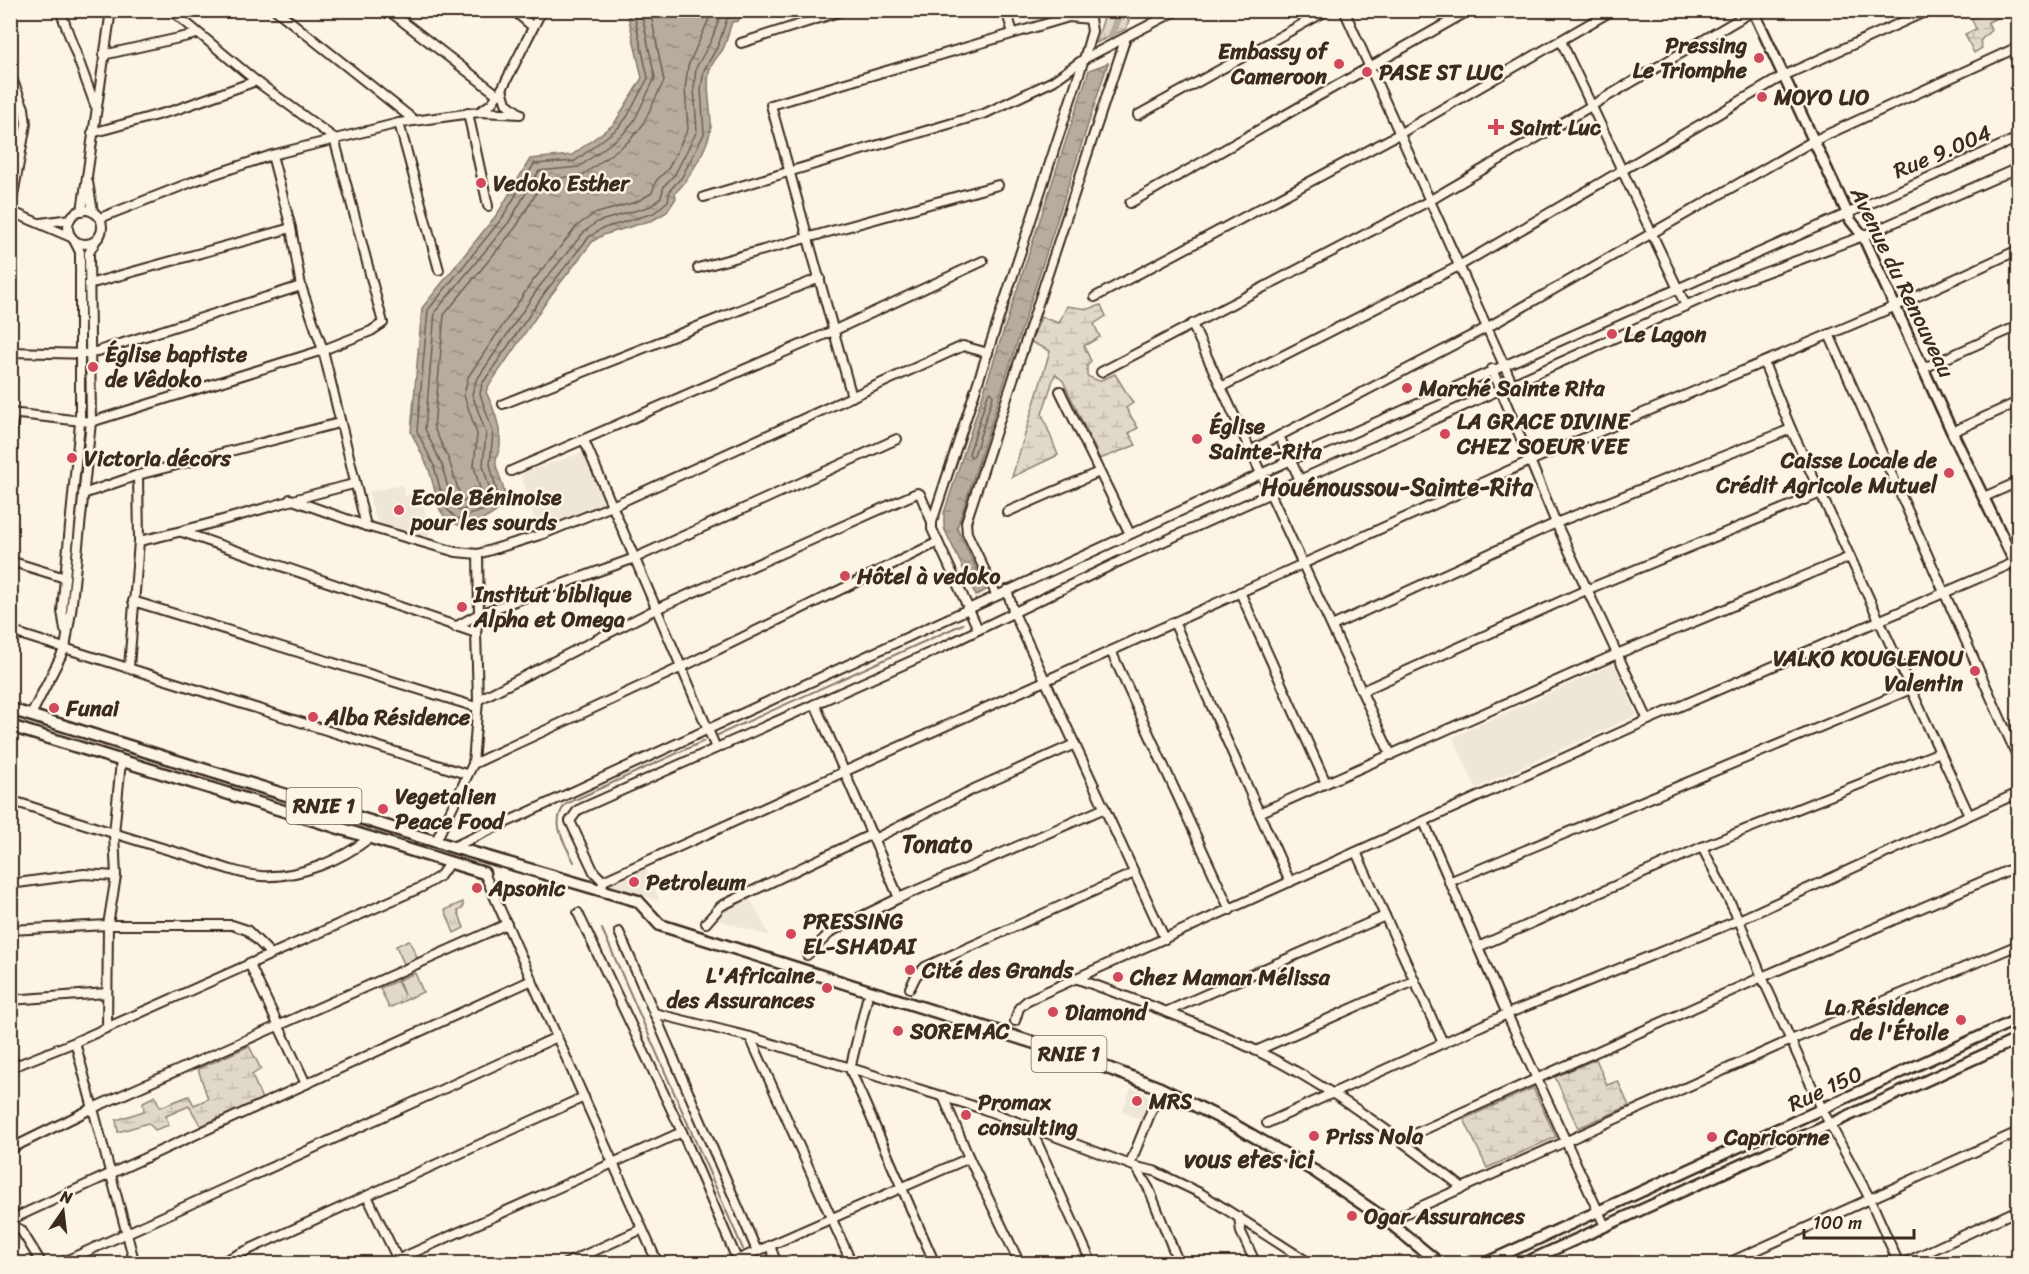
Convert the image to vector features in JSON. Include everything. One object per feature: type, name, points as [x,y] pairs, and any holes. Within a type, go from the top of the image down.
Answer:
[{"type":"highway","name":"RNIE 1","points":[[10,709],[453,847],[603,886],[638,901],[660,925],[1076,1056],[1160,1088],[1242,1129],[1316,1172],[1389,1222],[1440,1263]]},
{"type":"highway","name":"RNIE 1","points":[[10,726],[484,873]]},
{"type":"main road","name":"Avenue du Renouveau","points":[[1753,11],[1846,212],[1863,236],[1952,432],[2017,564]]},
{"type":"main road","points":[[2014,1021],[2018,1039]]},
{"type":"main road","name":"Rue 150","points":[[1483,1263],[1823,1111],[2014,1021]]},
{"type":"main road","name":"Rue 150","points":[[1522,1263],[1831,1126],[2018,1039]]},
{"type":"street","points":[[60,10],[95,107]]},
{"type":"street","points":[[82,211],[95,107],[111,10]]},
{"type":"street","points":[[10,443],[12,413],[80,423],[91,422],[323,350],[355,338],[383,323],[334,138],[256,81],[171,10]]},
{"type":"street","points":[[276,10],[414,120]]},
{"type":"street","points":[[101,221],[197,180],[272,155],[334,138],[414,120],[468,113],[520,114],[506,103],[500,92],[388,10]]},
{"type":"street","points":[[513,10],[533,27]]},
{"type":"street","points":[[479,112],[491,104],[500,92],[542,10]]},
{"type":"street","points":[[741,43],[845,10]]},
{"type":"street","points":[[1006,10],[1013,33]]},
{"type":"street","points":[[704,198],[789,170],[986,113],[1053,81],[1084,59],[1125,40],[1178,10]]},
{"type":"street","points":[[1138,115],[1328,10]]},
{"type":"street","points":[[1344,10],[1512,383]]},
{"type":"street","points":[[1130,203],[1371,69],[1470,10]]},
{"type":"street","points":[[1095,297],[1399,134],[1613,10]]},
{"type":"street","points":[[1221,387],[1459,266],[1783,76],[1929,10]]},
{"type":"street","points":[[1101,372],[1429,201],[1753,11]]},
{"type":"street","points":[[852,397],[771,105],[1069,17],[1090,19],[1093,24],[1084,59],[932,522],[932,529],[978,629]]},
{"type":"street","points":[[104,55],[197,34]]},
{"type":"street","points":[[996,594],[967,533],[966,522],[1125,40]]},
{"type":"street","points":[[1561,40],[1686,306]]},
{"type":"street","points":[[1250,451],[1488,327],[1813,141],[2019,47]]},
{"type":"street","points":[[10,74],[24,108],[26,123],[11,211],[85,244],[95,242]]},
{"type":"street","points":[[92,133],[175,110],[256,81]]},
{"type":"street","points":[[468,113],[488,206]]},
{"type":"street","points":[[399,123],[439,270]]},
{"type":"street","name":"Rue 9.004","points":[[453,847],[996,594],[1263,475],[1291,460],[1503,364],[2019,138]]},
{"type":"street","points":[[272,155],[291,228],[301,286],[323,350],[366,526]]},
{"type":"street","name":"Rue 9.004","points":[[603,886],[570,821],[574,813],[1512,383],[1734,284],[1863,236],[2019,168]]},
{"type":"street","points":[[31,716],[65,648],[91,422],[89,253],[102,232],[101,221],[93,212],[87,175]]},
{"type":"street","points":[[698,268],[998,185]]},
{"type":"street","points":[[40,223],[70,219],[82,211],[93,212]]},
{"type":"street","points":[[66,637],[62,610],[64,578],[80,423],[80,252],[68,228],[70,219]]},
{"type":"street","points":[[89,284],[291,228]]},
{"type":"street","points":[[603,886],[844,772],[1530,461],[1764,363],[2019,250]]},
{"type":"street","points":[[512,471],[835,330],[983,261]]},
{"type":"street","points":[[503,404],[820,278]]},
{"type":"street","points":[[10,352],[89,354],[301,286]]},
{"type":"street","points":[[1192,324],[1391,755]]},
{"type":"street","points":[[1924,368],[2019,326]]},
{"type":"street","points":[[1829,334],[1943,593],[2019,758]]},
{"type":"street","points":[[290,500],[366,526],[456,552],[478,554],[543,534],[612,506],[963,346],[988,352]]},
{"type":"street","points":[[1764,363],[1791,429],[1969,815]]},
{"type":"street","points":[[1492,369],[1556,523],[1648,720]]},
{"type":"street","points":[[1060,391],[1130,534]]},
{"type":"street","points":[[1952,432],[2019,402]]},
{"type":"street","points":[[83,494],[138,475],[339,423]]},
{"type":"street","points":[[1332,626],[1556,523],[1791,429]]},
{"type":"street","points":[[1279,436],[1300,480]]},
{"type":"street","points":[[455,627],[478,614],[634,558],[897,439]]},
{"type":"street","points":[[584,440],[716,748]]},
{"type":"street","points":[[1007,512],[1099,472]]},
{"type":"street","points":[[129,667],[139,541],[138,475]]},
{"type":"street","points":[[1984,497],[2019,482]]},
{"type":"street","points":[[139,541],[182,532],[354,484]]},
{"type":"street","points":[[133,601],[477,703],[656,609],[917,493],[920,494],[932,522]]},
{"type":"street","points":[[1362,691],[1586,590],[1821,493]]},
{"type":"street","points":[[182,532],[476,633]]},
{"type":"street","points":[[436,841],[466,774],[473,764],[682,667],[938,542]]},
{"type":"street","points":[[473,764],[477,703],[478,554]]},
{"type":"street","points":[[1259,813],[1617,654],[1850,557]]},
{"type":"street","points":[[10,561],[64,578]]},
{"type":"street","points":[[1015,1021],[1019,1008],[1028,1000],[1648,720],[1943,593],[2017,564]]},
{"type":"street","points":[[1007,590],[1014,613],[1165,939]]},
{"type":"street","points":[[1240,592],[1326,783]]},
{"type":"street","points":[[1174,622],[1290,882]]},
{"type":"street","points":[[10,631],[466,774]]},
{"type":"street","points":[[1111,651],[1230,910]]},
{"type":"street","points":[[1449,882],[1911,690]]},
{"type":"street","points":[[815,704],[899,898]]},
{"type":"street","points":[[706,923],[721,906],[1075,744]]},
{"type":"street","points":[[1478,947],[1702,847],[1940,752]]},
{"type":"street","points":[[107,1026],[108,925],[116,876],[114,834],[121,760]]},
{"type":"street","points":[[1267,1123],[1507,1014],[1739,920],[2019,793]]},
{"type":"street","points":[[10,800],[114,834],[261,876],[302,871],[327,863],[353,851],[371,837]]},
{"type":"street","points":[[807,955],[832,931],[899,898],[1104,808]]},
{"type":"street","points":[[1424,822],[1507,1014],[1605,1226]]},
{"type":"street","points":[[1702,847],[1739,920],[1762,977],[1823,1111],[1901,1263],[2019,1210]]},
{"type":"street","points":[[1356,852],[1443,1043]]},
{"type":"street","points":[[10,1068],[75,1042],[422,886],[441,876],[450,862]]},
{"type":"street","points":[[1401,1140],[1762,977],[2019,866]]},
{"type":"street","points":[[484,873],[658,1263]]},
{"type":"street","points":[[910,988],[916,976],[925,967],[1134,873]]},
{"type":"street","points":[[10,884],[84,874],[116,876]]},
{"type":"street","points":[[578,913],[682,1132],[738,1261]]},
{"type":"street","points":[[1168,1011],[1385,916]]},
{"type":"street","points":[[10,1149],[93,1108],[507,924]]},
{"type":"street","points":[[10,930],[108,925],[232,925],[247,930],[270,953]]},
{"type":"street","points":[[619,932],[757,1251]]},
{"type":"street","points":[[1402,1215],[1791,1040],[2019,945]]},
{"type":"street","points":[[249,963],[306,1084]]},
{"type":"street","points":[[1078,979],[1168,1011],[1256,1051],[1331,1094],[1401,1140],[1463,1188]]},
{"type":"street","points":[[10,1220],[532,980]]},
{"type":"street","points":[[1256,1051],[1414,981]]},
{"type":"street","points":[[10,1000],[107,993]]},
{"type":"street","points":[[867,999],[850,1068],[935,1263]]},
{"type":"street","points":[[654,1013],[750,1037],[944,1096],[1133,1166],[1154,1171],[1187,1186],[1239,1217],[1307,1263]]},
{"type":"street","points":[[59,1263],[557,1037]]},
{"type":"street","points":[[750,1037],[852,1263]]},
{"type":"street","points":[[75,1042],[135,1263]]},
{"type":"street","points":[[944,1096],[969,1158],[1020,1263]]},
{"type":"street","points":[[217,1263],[584,1097]]},
{"type":"street","points":[[1133,1166],[1157,1097]]},
{"type":"street","points":[[1031,1129],[1092,1263]]},
{"type":"street","points":[[388,1263],[399,1261],[682,1132]]},
{"type":"street","points":[[1726,1263],[2019,1132]]},
{"type":"street","points":[[728,1263],[738,1261],[969,1158]]},
{"type":"street","points":[[1133,1166],[1149,1189],[1179,1263]]},
{"type":"street","points":[[367,1196],[399,1261]]},
{"type":"street","points":[[1239,1217],[1241,1232],[1256,1263]]},
{"type":"street","points":[[10,1224],[21,1230],[42,1263]]},
{"type":"street","points":[[564,1263],[642,1229]]},
{"type":"street","points":[[770,1246],[777,1263]]},
{"type":"shaded area","points":[[584,452],[606,503],[538,530],[521,474]]},
{"type":"shaded area","name":"Ecole Béninoise pour les sourds","points":[[402,485],[405,496],[421,493],[430,534],[428,540],[377,523],[368,492]]},
{"type":"shaded area","points":[[1614,664],[1637,715],[1476,788],[1453,737]]},
{"type":"shaded area","points":[[645,868],[660,901],[608,885]]},
{"type":"shaded area","points":[[749,896],[770,936],[714,919],[722,909]]},
{"type":"shaded area","points":[[1131,1088],[1153,1097],[1143,1121],[1122,1112]]},
{"type":"green space","points":[[1106,11],[1132,11],[1126,29],[1096,43]]},
{"type":"green space","points":[[1968,11],[2013,11],[1988,22],[1991,30],[1980,41],[1982,48],[1974,53],[1965,34],[1976,29]]},
{"type":"green space","points":[[1101,305],[1106,316],[1094,324],[1100,337],[1084,346],[1091,361],[1087,366],[1087,376],[1099,381],[1115,374],[1133,403],[1126,408],[1138,428],[1129,433],[1136,445],[1100,459],[1063,381],[1055,374],[1042,414],[1058,455],[1012,477],[1050,351],[1031,342],[1041,317],[1059,323],[1067,306],[1088,309]]},
{"type":"green space","points":[[463,902],[463,908],[458,911],[464,928],[454,933],[445,910]]},
{"type":"green space","points":[[409,940],[418,959],[406,968],[396,946]]},
{"type":"green space","points":[[415,973],[423,992],[389,1008],[380,988],[397,981],[404,995],[398,980]]},
{"type":"green space","points":[[249,1046],[261,1069],[252,1075],[262,1099],[201,1126],[189,1106],[166,1116],[169,1125],[155,1130],[148,1123],[118,1132],[116,1120],[144,1111],[143,1102],[155,1096],[160,1107],[189,1096],[194,1105],[208,1099],[198,1069]]},
{"type":"green space","points":[[1596,1059],[1607,1085],[1618,1081],[1629,1106],[1578,1128],[1555,1077]]},
{"type":"green space","points":[[1533,1088],[1556,1137],[1487,1168],[1464,1119]]},
{"type":"water","points":[[627,11],[742,11],[738,21],[732,22],[726,43],[710,69],[708,86],[710,132],[703,151],[692,171],[675,193],[676,198],[667,212],[653,220],[603,235],[593,241],[551,295],[488,387],[486,392],[499,432],[500,446],[496,464],[504,499],[496,512],[489,516],[458,525],[447,520],[440,510],[429,469],[411,432],[422,308],[498,213],[530,159],[572,155],[614,124],[642,78]]},
{"type":"water","points":[[1108,63],[957,528],[986,590],[976,596],[944,528],[944,513],[1089,70]]},
{"type":"waterway","points":[[1112,35],[1120,10]]},
{"type":"waterway","points":[[718,735],[963,624]]},
{"type":"waterway","points":[[574,862],[559,826],[561,811],[566,804],[704,741]]},
{"type":"waterway","points":[[602,929],[743,1249]]},
{"type":"place","name":"Pressing Le Triomphe","points":[[1759,58]]},
{"type":"place","name":"Embassy of Cameroon","points":[[1339,64]]},
{"type":"place","name":"PASE ST LUC","points":[[1367,72]]},
{"type":"place","name":"MOYO LIO","points":[[1762,97]]},
{"type":"place","name":"Saint Luc","points":[[1496,127]]},
{"type":"place","name":"Vedoko Esther","points":[[481,183]]},
{"type":"place","name":"Le Lagon","points":[[1612,334]]},
{"type":"place","name":"Église baptiste de Vêdoko","points":[[93,367]]},
{"type":"place","name":"Marché Sainte Rita","points":[[1407,388]]},
{"type":"place","name":"LA GRACE DIVINE CHEZ SOEUR VEE","points":[[1445,434]]},
{"type":"place","name":"Église Sainte-Rita","points":[[1197,439]]},
{"type":"place","name":"Victoria décors","points":[[72,458]]},
{"type":"place","name":"Caisse Locale de Crédit Agricole Mutuel","points":[[1949,473]]},
{"type":"place","name":"Ecole Béninoise pour les sourds","points":[[399,510]]},
{"type":"place","name":"Hôtel à vedoko","points":[[845,576]]},
{"type":"place","name":"Institut biblique Alpha et Omega","points":[[462,607]]},
{"type":"place","name":"VALKO KOUGLENOU Valentin","points":[[1975,671]]},
{"type":"place","name":"Funai","points":[[54,708]]},
{"type":"place","name":"Alba Résidence","points":[[313,717]]},
{"type":"place","name":"Vegetalien Peace Food","points":[[383,809]]},
{"type":"place","name":"Petroleum","points":[[634,882]]},
{"type":"place","name":"Apsonic","points":[[477,888]]},
{"type":"place","name":"PRESSING EL-SHADAI","points":[[791,934]]},
{"type":"place","name":"Cité des Grands","points":[[910,970]]},
{"type":"place","name":"Chez Maman Mélissa","points":[[1118,977]]},
{"type":"place","name":"L'Africaine des Assurances","points":[[827,988]]},
{"type":"place","name":"Diamond","points":[[1053,1012]]},
{"type":"place","name":"La Résidence de l'Étoile","points":[[1961,1020]]},
{"type":"place","name":"SOREMAC","points":[[898,1031]]},
{"type":"place","name":"MRS","points":[[1137,1101]]},
{"type":"place","name":"Promax consulting","points":[[966,1115]]},
{"type":"place","name":"Priss Nola","points":[[1314,1136]]},
{"type":"place","name":"Capricorne","points":[[1712,1137]]},
{"type":"place","name":"Ogar Assurances","points":[[1352,1216]]},
{"type":"district","name":"Houénoussou-Sainte-Rita","points":[[1397,487]]},
{"type":"district","name":"Tonato","points":[[937,844]]},
{"type":"district","name":"vous etes ici","points":[[1249,1159]]}]
